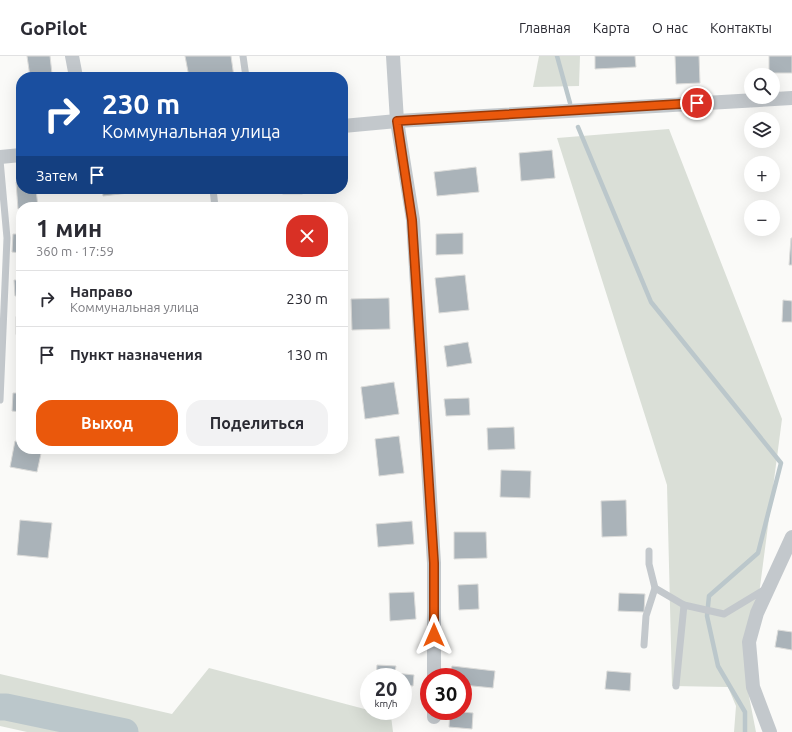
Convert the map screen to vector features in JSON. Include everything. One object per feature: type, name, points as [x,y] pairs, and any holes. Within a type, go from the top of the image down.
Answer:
[{"type":"street","points":[[72,56],[75,72]]},
{"type":"street","points":[[393,56],[397,121],[412,220],[434,563],[434,668]]},
{"type":"street","points":[[348,126],[397,121],[792,98]]},
{"type":"street","points":[[0,159],[16,156]]},
{"type":"street","points":[[770,732],[753,688],[749,642],[757,613],[792,537]]},
{"type":"lane","points":[[243,56],[245,72]]},
{"type":"lane","points":[[0,159],[7,238],[0,400]]},
{"type":"lane","points":[[644,645],[646,616],[655,588],[649,564],[649,551]]},
{"type":"lane","points":[[655,588],[684,605],[724,614],[769,587]]},
{"type":"lane","points":[[676,686],[684,605]]},
{"type":"shaded area","points":[[539,56],[580,56],[579,86],[533,87]]},
{"type":"shaded area","points":[[669,129],[782,419],[747,686],[756,732],[734,732],[736,706],[728,687],[672,686],[667,485],[557,138]]},
{"type":"shaded area","points":[[209,668],[360,708],[360,720],[392,720],[393,732],[27,732],[0,726],[0,674],[172,714]]},
{"type":"building","points":[[27,56],[50,56],[52,72],[29,72]]},
{"type":"building","points":[[185,56],[231,56],[233,72],[188,72]]},
{"type":"building","points":[[595,56],[635,56],[636,67],[595,69]]},
{"type":"building","points":[[675,56],[699,56],[700,83],[676,84]]},
{"type":"building","points":[[769,56],[792,56],[792,73],[780,73],[780,68],[769,68]]},
{"type":"building","points":[[552,150],[555,178],[521,181],[519,153]]},
{"type":"building","points":[[476,167],[479,192],[437,196],[434,172]]},
{"type":"building","points":[[17,194],[37,194],[37,202],[17,202]]},
{"type":"building","points":[[103,194],[120,194],[103,196]]},
{"type":"building","points":[[463,233],[463,254],[436,255],[436,234]]},
{"type":"building","points":[[13,234],[16,234],[16,252],[12,252]]},
{"type":"building","points":[[791,238],[792,265],[789,265]]},
{"type":"building","points":[[465,275],[469,310],[439,313],[435,278]]},
{"type":"building","points":[[14,280],[16,280],[16,296]]},
{"type":"building","points":[[389,298],[390,329],[352,330],[351,299]]},
{"type":"building","points":[[783,300],[792,301],[792,322],[782,322]]},
{"type":"building","points":[[468,342],[472,363],[447,367],[444,346]]},
{"type":"building","points":[[394,382],[399,414],[365,419],[361,387]]},
{"type":"building","points":[[13,393],[16,393],[16,411],[12,411]]},
{"type":"building","points":[[469,398],[470,415],[446,416],[444,399]]},
{"type":"building","points":[[514,427],[515,449],[488,450],[487,428]]},
{"type":"building","points":[[399,436],[404,473],[379,476],[375,439]]},
{"type":"building","points":[[15,441],[16,454],[41,454],[37,472],[10,467]]},
{"type":"building","points":[[501,470],[531,471],[530,498],[500,497]]},
{"type":"building","points":[[626,500],[627,536],[602,537],[601,501]]},
{"type":"building","points":[[20,520],[52,523],[48,558],[17,555]]},
{"type":"building","points":[[412,521],[414,544],[378,547],[376,524]]},
{"type":"building","points":[[454,532],[486,532],[487,558],[454,559]]},
{"type":"building","points":[[478,584],[479,609],[459,610],[458,585]]},
{"type":"building","points":[[414,592],[416,619],[390,621],[389,593]]},
{"type":"building","points":[[619,593],[645,594],[644,612],[618,611]]},
{"type":"building","points":[[778,630],[792,632],[792,650],[775,647]]},
{"type":"building","points":[[377,665],[396,666],[396,668],[377,668]]},
{"type":"building","points":[[452,666],[469,668],[452,668]]},
{"type":"building","points":[[472,668],[495,671],[493,688],[472,686]]},
{"type":"building","points":[[607,671],[631,673],[630,691],[605,689]]},
{"type":"building","points":[[412,675],[414,675],[412,686]]},
{"type":"building","points":[[473,713],[472,729],[449,727],[449,720],[472,720]]},
{"type":"waterway","points":[[557,56],[570,103]]},
{"type":"waterway","points":[[578,127],[651,302],[781,463],[758,553],[709,596],[707,616],[718,666],[745,712],[745,732]]},
{"type":"waterway","points":[[0,707],[125,732]]},
{"type":"route","points":[[434,635],[434,563],[412,220],[397,121],[697,103]]}]
